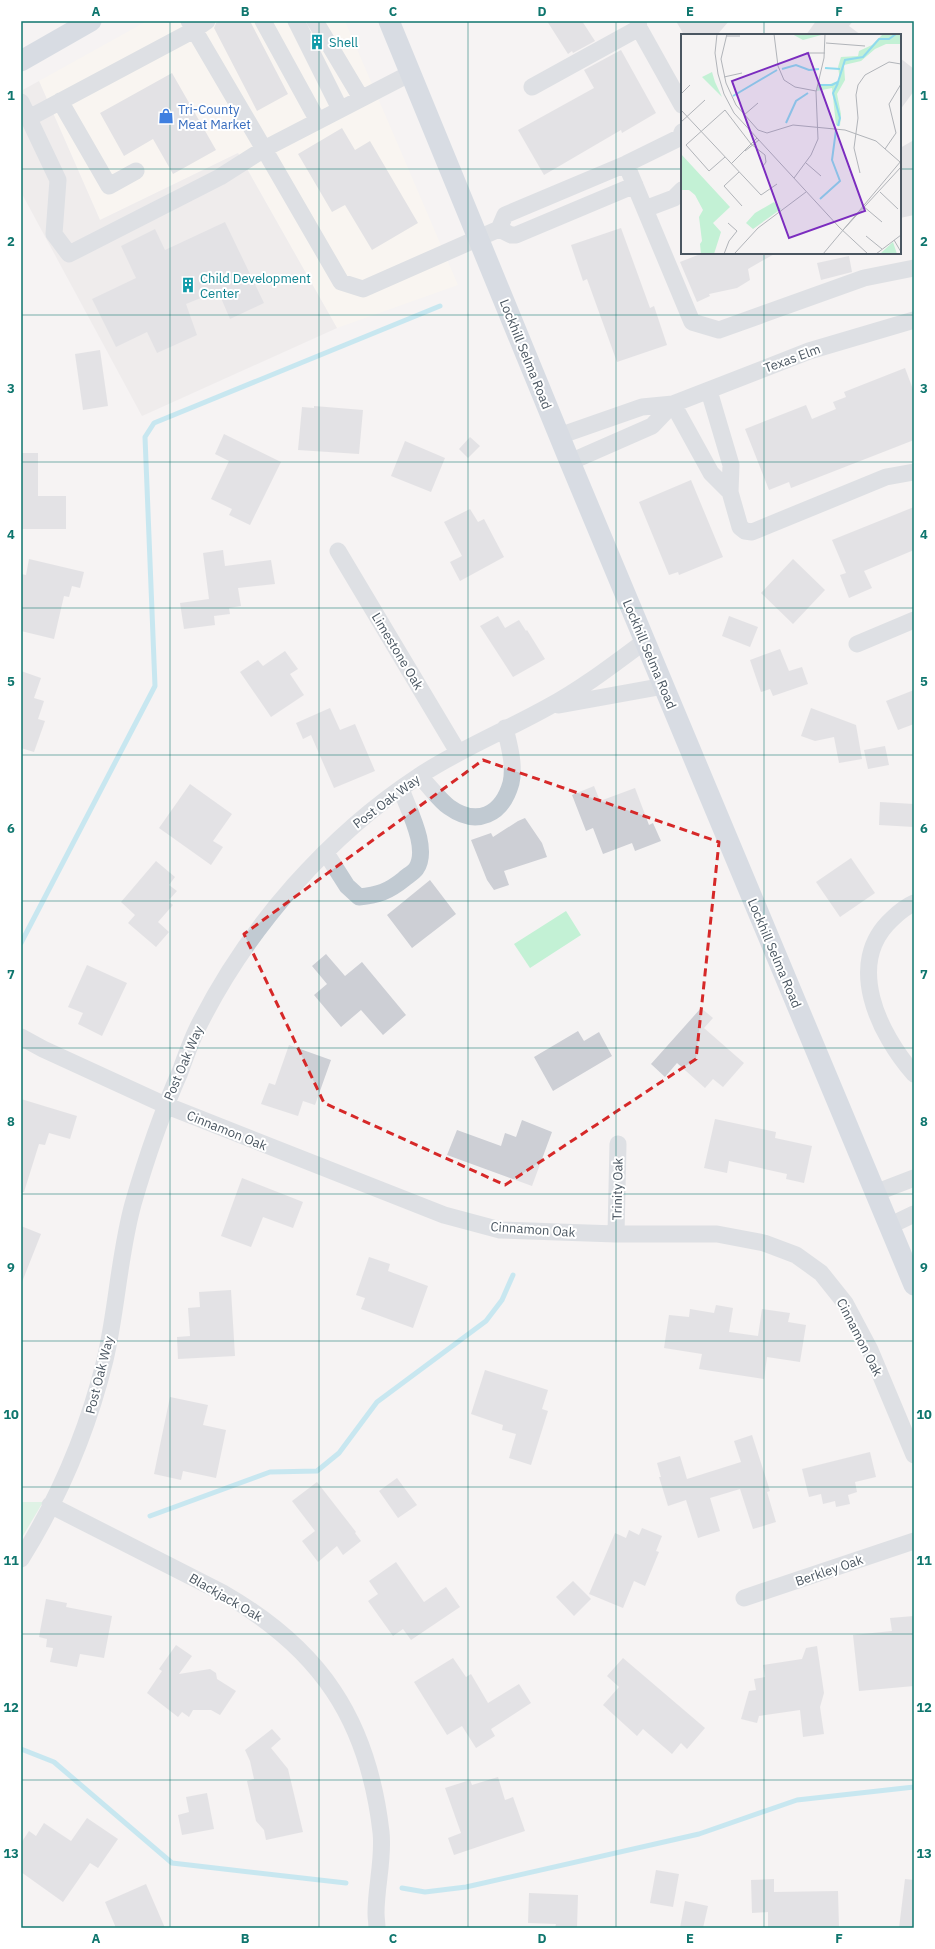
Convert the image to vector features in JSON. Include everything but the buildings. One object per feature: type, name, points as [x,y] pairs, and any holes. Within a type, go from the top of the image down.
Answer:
[{"type":"main road","points":[[21,61],[91,21]]},
{"type":"main road","name":"Lockhill Selma Road","points":[[391,22],[570,462],[914,1285]]},
{"type":"street","points":[[263,21],[318,121]]},
{"type":"street","points":[[296,21],[340,109]]},
{"type":"street","points":[[315,21],[361,98]]},
{"type":"street","points":[[29,118],[197,24],[264,149],[341,282],[363,289],[499,229],[505,215],[626,164],[681,136]]},
{"type":"street","points":[[532,87],[639,25],[681,103]]},
{"type":"street","points":[[21,102],[58,180],[54,234],[69,254],[220,177],[264,149],[411,73]]},
{"type":"street","points":[[60,101],[109,186],[136,171]]},
{"type":"street","points":[[626,164],[692,322],[719,330],[864,278],[914,268]]},
{"type":"street","points":[[499,229],[510,235],[516,235],[635,185]]},
{"type":"street","points":[[645,209],[674,198],[681,191]]},
{"type":"street","name":"Texas Elm","points":[[560,436],[642,407],[673,404],[809,351],[914,320]]},
{"type":"street","points":[[709,391],[731,465],[730,492],[740,527],[745,531],[752,532],[886,477],[914,472]]},
{"type":"street","points":[[673,404],[711,473],[730,492]]},
{"type":"street","name":"Texas Elm","points":[[570,462],[652,426],[673,404]]},
{"type":"street","name":"Limestone Oak","points":[[338,550],[458,752]]},
{"type":"street","points":[[857,644],[914,620]]},
{"type":"street","name":"Post Oak Way","points":[[21,1559],[59,1489],[86,1425],[103,1366],[132,1208],[150,1147],[199,1024],[233,966],[272,912],[326,852],[363,816],[419,776],[458,752],[549,707],[593,679],[645,641]]},
{"type":"street","name":"Post Oak Way","points":[[549,707],[664,686]]},
{"type":"street","points":[[419,776],[448,806],[466,816],[487,816],[502,804],[511,782],[512,761],[505,728]]},
{"type":"street","points":[[326,852],[347,886],[359,896],[377,895],[394,887],[416,868],[421,853],[419,838],[401,789]]},
{"type":"street","points":[[914,903],[904,907],[883,927],[872,948],[867,972],[874,1004],[883,1029],[897,1052],[914,1074]]},
{"type":"street","name":"Cinnamon Oak","points":[[21,1037],[43,1049],[166,1105],[444,1215],[472,1224],[500,1230],[616,1234],[717,1234],[764,1243],[796,1255],[821,1273],[845,1303],[870,1350],[914,1455]]},
{"type":"street","name":"Trinity Oak","points":[[616,1234],[618,1144]]},
{"type":"street","points":[[875,1193],[914,1178]]},
{"type":"street","points":[[889,1226],[914,1214]]},
{"type":"street","name":"Blackjack Oak","points":[[50,1505],[223,1593],[249,1608],[286,1636],[318,1669],[336,1694],[351,1720],[364,1748],[381,1833],[376,1914],[377,1928]]},
{"type":"street","name":"Berkley Oak","points":[[744,1598],[914,1541]]},
{"type":"highlighted area","points":[[483,760],[719,842],[696,1059],[505,1185],[324,1103],[244,934]]},
{"type":"shaded area","points":[[147,21],[345,21],[458,285],[337,328],[238,153],[100,220],[39,81]]},
{"type":"shaded area","points":[[39,81],[100,220],[238,153],[337,328],[142,416],[21,192],[21,91]]},
{"type":"green space","points":[[566,911],[581,935],[530,968],[514,944]]},
{"type":"green space","points":[[21,1502],[43,1502],[21,1539]]},
{"type":"waterway","points":[[21,943],[155,686],[145,437],[154,423],[440,306]]},
{"type":"waterway","points":[[150,1516],[270,1472],[317,1471],[339,1453],[377,1402],[486,1321],[502,1300],[513,1275]]},
{"type":"waterway","points":[[21,1749],[54,1762],[172,1863],[346,1883]]},
{"type":"waterway","points":[[402,1888],[425,1892],[466,1887],[699,1834],[797,1800],[914,1787]]},
{"type":"place","name":"Shell","points":[[317,42]]},
{"type":"place","name":"Tri-County Meat Market","points":[[166,116]]},
{"type":"place","name":"Child Development Center","points":[[188,285]]}]
